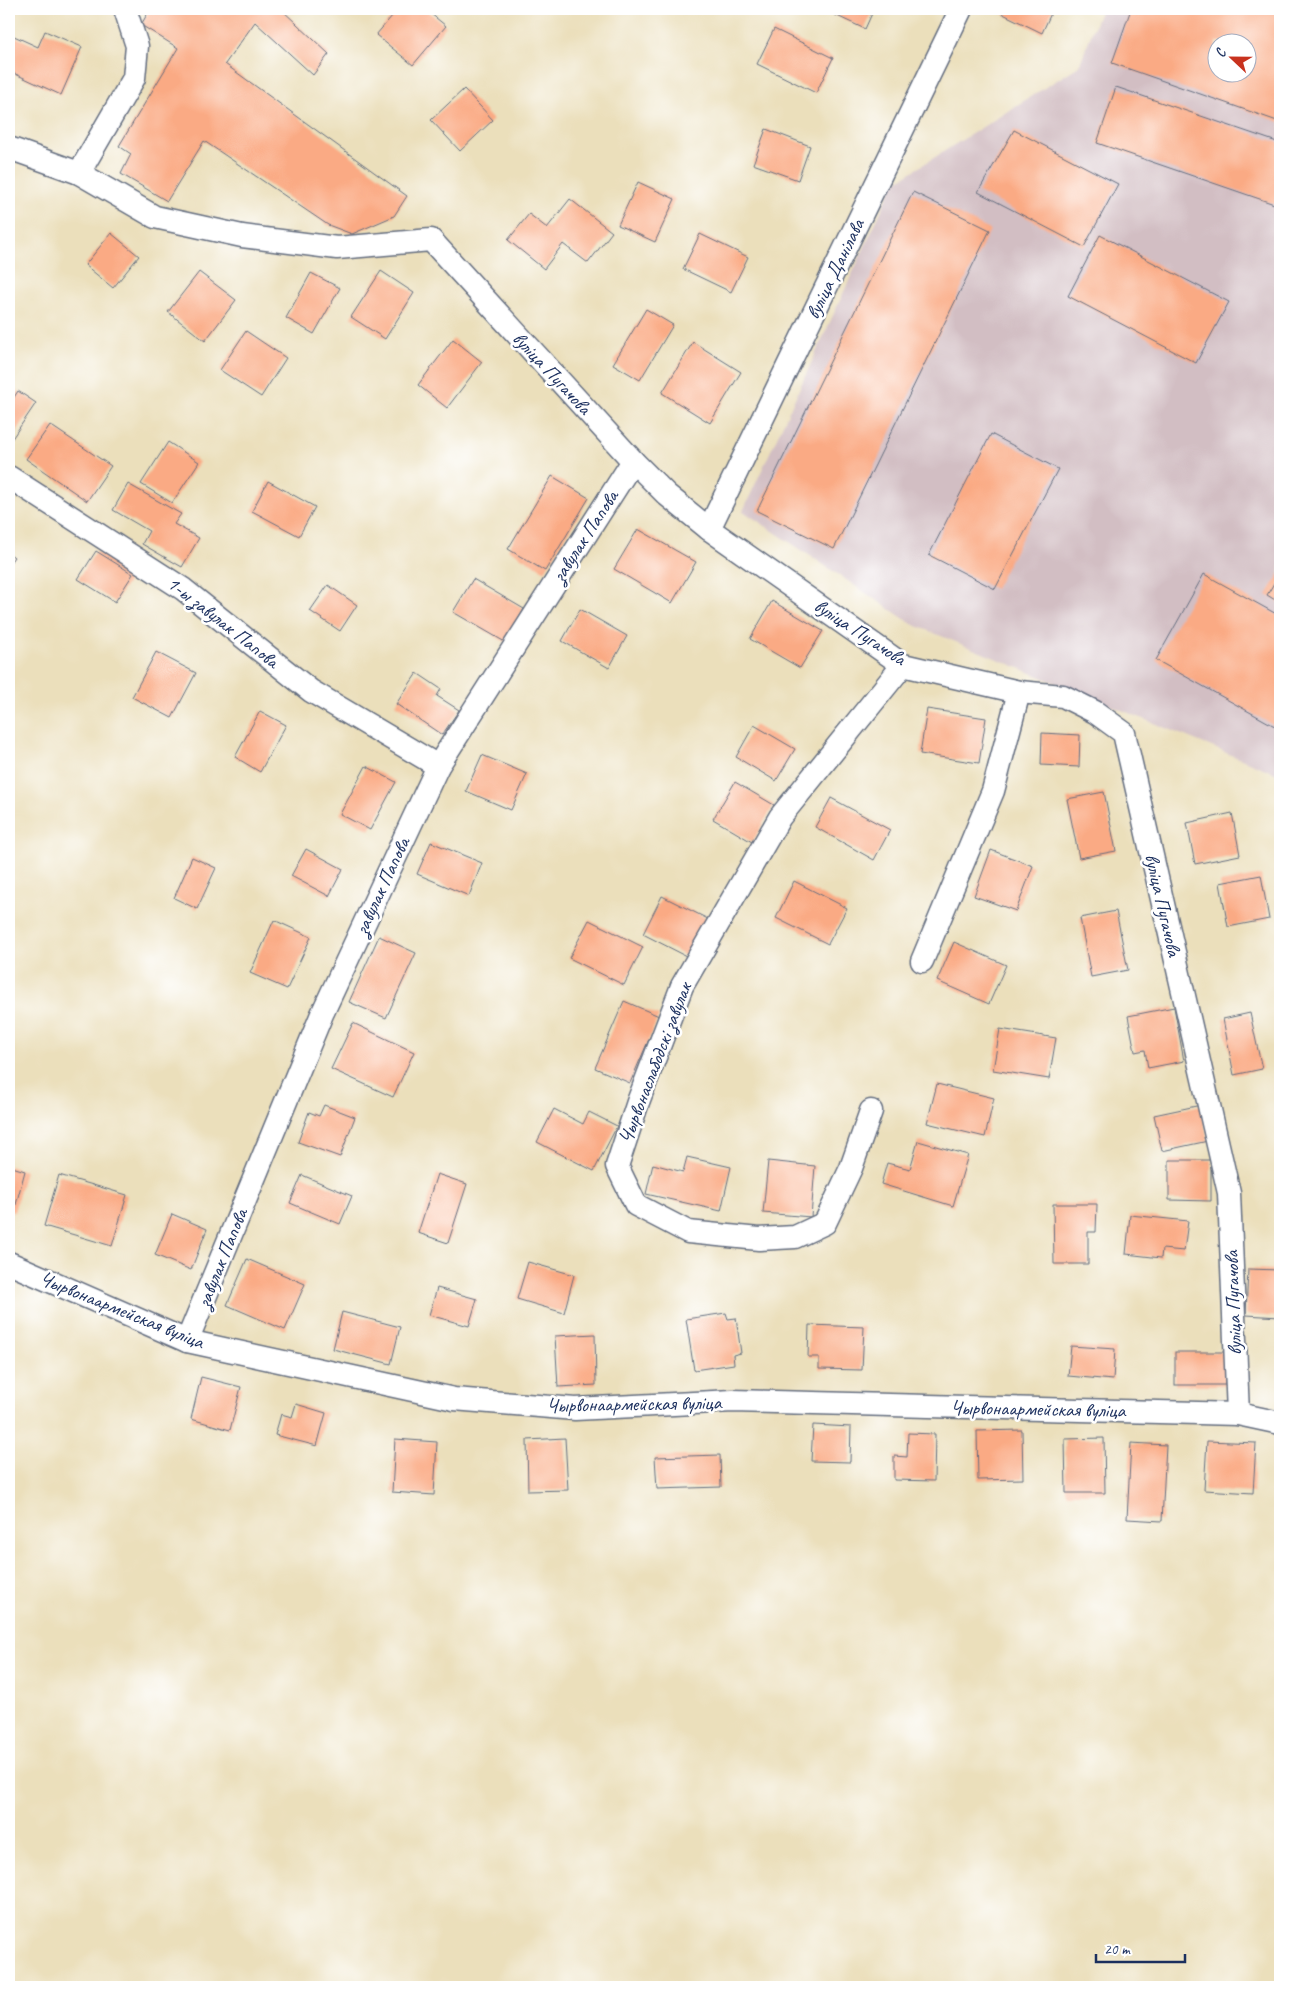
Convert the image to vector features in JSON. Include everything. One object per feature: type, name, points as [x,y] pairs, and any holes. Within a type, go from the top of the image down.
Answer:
[{"type":"street","points":[[79,173],[134,78],[137,46],[125,9]]},
{"type":"street","name":"вуліца Данілава","points":[[709,529],[961,9]]},
{"type":"street","name":"вуліца Пугачова","points":[[9,148],[79,173],[155,217],[242,236],[337,248],[431,240],[633,460],[667,495],[709,529],[903,664],[1019,692],[1063,696],[1095,712],[1124,733],[1229,1192],[1238,1414]]},
{"type":"street","name":"завулак Папова","points":[[187,1341],[322,1014],[438,766],[633,460]]},
{"type":"street","name":"1-ы завулак Папова","points":[[9,477],[183,589],[311,691],[438,766]]},
{"type":"street","name":"Чырвонаслабодскі завулак","points":[[870,1111],[851,1168],[825,1223],[795,1237],[759,1239],[688,1232],[636,1205],[617,1166],[638,1102],[682,986],[780,816],[903,664]]},
{"type":"street","points":[[922,961],[993,791],[1019,692]]},
{"type":"street","name":"Чырвонаармейская вуліца","points":[[9,1263],[187,1341],[454,1399],[575,1409],[733,1401],[1238,1414],[1280,1423]]},
{"type":"shaded area","points":[[1101,9],[1280,9],[1280,775],[912,624],[743,511],[894,183],[1079,66]]},
{"type":"building","points":[[150,9],[281,9],[329,54],[313,75],[255,22],[225,64],[407,196],[394,216],[352,234],[328,225],[204,141],[167,201],[121,174],[131,154],[119,146],[178,48],[141,25]]},
{"type":"building","points":[[398,9],[425,9],[446,26],[413,65],[376,35]]},
{"type":"building","points":[[822,9],[874,9],[865,29]]},
{"type":"building","points":[[1003,9],[1053,9],[1042,33],[1001,13]]},
{"type":"building","points":[[1131,9],[1280,9],[1280,122],[1112,63]]},
{"type":"building","points":[[774,29],[833,58],[816,93],[757,64]]},
{"type":"building","points":[[45,31],[82,47],[61,95],[9,71],[9,48],[14,36],[38,47]]},
{"type":"building","points":[[1116,87],[1280,143],[1280,206],[1097,143]]},
{"type":"building","points":[[464,89],[493,120],[460,151],[431,120]]},
{"type":"building","points":[[766,129],[810,146],[798,180],[753,164]]},
{"type":"building","points":[[1014,130],[1118,184],[1084,247],[978,192]]},
{"type":"building","points":[[638,182],[675,199],[655,242],[618,225]]},
{"type":"building","points":[[913,192],[990,230],[834,549],[757,511]]},
{"type":"building","points":[[570,199],[612,232],[588,263],[563,244],[544,269],[508,240],[529,214],[547,228]]},
{"type":"building","points":[[111,233],[139,256],[113,288],[85,265]]},
{"type":"building","points":[[700,234],[748,257],[731,292],[683,269]]},
{"type":"building","points":[[1100,235],[1229,302],[1196,363],[1068,296]]},
{"type":"building","points":[[381,271],[414,293],[385,339],[351,317]]},
{"type":"building","points":[[199,272],[236,300],[205,341],[168,312]]},
{"type":"building","points":[[311,273],[340,288],[314,334],[286,318]]},
{"type":"building","points":[[646,309],[673,325],[640,380],[613,364]]},
{"type":"building","points":[[246,331],[286,358],[261,397],[220,370]]},
{"type":"building","points":[[453,339],[482,362],[447,408],[418,385]]},
{"type":"building","points":[[693,342],[741,372],[710,423],[662,393]]},
{"type":"building","points":[[18,391],[36,403],[9,443],[9,405]]},
{"type":"building","points":[[50,425],[111,466],[87,501],[26,459]]},
{"type":"building","points":[[991,434],[1058,469],[995,589],[929,555]]},
{"type":"building","points":[[168,442],[199,462],[172,503],[141,484]]},
{"type":"building","points":[[552,476],[589,498],[545,571],[508,549]]},
{"type":"building","points":[[268,481],[315,507],[299,536],[252,511]]},
{"type":"building","points":[[128,484],[181,514],[174,524],[199,538],[182,567],[142,544],[149,531],[113,510]]},
{"type":"building","points":[[638,529],[696,562],[672,603],[614,569]]},
{"type":"building","points":[[96,551],[133,574],[115,602],[78,579]]},
{"type":"building","points":[[9,553],[14,557],[9,564]]},
{"type":"building","points":[[1280,573],[1280,603],[1267,595]]},
{"type":"building","points":[[1204,574],[1280,616],[1280,729],[1156,660]]},
{"type":"building","points":[[473,579],[524,609],[505,642],[453,612]]},
{"type":"building","points":[[328,585],[357,605],[340,631],[310,611]]},
{"type":"building","points":[[772,601],[823,631],[800,668],[750,639]]},
{"type":"building","points":[[580,609],[627,636],[609,668],[562,641]]},
{"type":"building","points":[[156,652],[196,673],[172,718],[132,697]]},
{"type":"building","points":[[417,673],[441,689],[437,696],[459,710],[442,735],[396,704]]},
{"type":"building","points":[[927,709],[986,718],[979,763],[920,754]]},
{"type":"building","points":[[260,711],[286,725],[260,772],[235,757]]},
{"type":"building","points":[[754,725],[795,749],[776,781],[736,757]]},
{"type":"building","points":[[1042,733],[1080,735],[1079,767],[1041,765]]},
{"type":"building","points":[[482,755],[527,774],[511,810],[466,791]]},
{"type":"building","points":[[366,766],[396,782],[370,830],[340,814]]},
{"type":"building","points":[[735,782],[774,805],[752,842],[713,819]]},
{"type":"building","points":[[1104,792],[1116,851],[1079,858],[1067,799]]},
{"type":"building","points":[[831,798],[890,830],[874,860],[815,827]]},
{"type":"building","points":[[1232,813],[1240,855],[1195,864],[1187,823]]},
{"type":"building","points":[[431,842],[482,863],[469,896],[417,874]]},
{"type":"building","points":[[306,849],[343,869],[329,896],[291,876]]},
{"type":"building","points":[[991,850],[1033,866],[1016,911],[974,896]]},
{"type":"building","points":[[192,857],[216,868],[197,909],[174,898]]},
{"type":"building","points":[[1261,875],[1269,919],[1228,927],[1220,883]]},
{"type":"building","points":[[794,881],[847,908],[828,944],[776,918]]},
{"type":"building","points":[[662,896],[710,920],[690,958],[643,934]]},
{"type":"building","points":[[1116,911],[1128,970],[1091,977],[1080,918]]},
{"type":"building","points":[[274,920],[311,937],[287,989],[250,973]]},
{"type":"building","points":[[589,920],[643,947],[624,985],[569,958]]},
{"type":"building","points":[[379,936],[416,953],[386,1018],[349,1002]]},
{"type":"building","points":[[954,942],[1006,965],[989,1004],[937,981]]},
{"type":"building","points":[[624,1001],[659,1016],[630,1083],[595,1068]]},
{"type":"building","points":[[1174,1007],[1184,1061],[1148,1068],[1145,1050],[1135,1052],[1128,1016]]},
{"type":"building","points":[[1250,1013],[1262,1069],[1234,1075],[1223,1019]]},
{"type":"building","points":[[353,1023],[414,1052],[393,1097],[331,1069]]},
{"type":"building","points":[[1000,1029],[1056,1038],[1049,1079],[993,1070]]},
{"type":"building","points":[[937,1084],[994,1098],[985,1137],[927,1123]]},
{"type":"building","points":[[324,1105],[355,1117],[340,1157],[298,1142],[309,1112],[319,1116]]},
{"type":"building","points":[[1201,1105],[1208,1141],[1162,1151],[1154,1115]]},
{"type":"building","points":[[554,1109],[583,1124],[589,1112],[617,1126],[594,1171],[537,1142]]},
{"type":"building","points":[[918,1141],[968,1155],[953,1206],[881,1184],[887,1163],[910,1169]]},
{"type":"building","points":[[687,1157],[731,1167],[721,1211],[646,1194],[653,1164],[683,1172]]},
{"type":"building","points":[[1169,1160],[1211,1160],[1211,1201],[1169,1200]]},
{"type":"building","points":[[768,1161],[815,1166],[811,1217],[763,1213]]},
{"type":"building","points":[[9,1166],[25,1171],[14,1212],[9,1211]]},
{"type":"building","points":[[437,1174],[467,1184],[448,1243],[418,1233]]},
{"type":"building","points":[[59,1175],[127,1195],[112,1246],[44,1226]]},
{"type":"building","points":[[302,1175],[352,1196],[340,1224],[290,1203]]},
{"type":"building","points":[[1053,1204],[1097,1204],[1096,1232],[1088,1232],[1088,1264],[1054,1264]]},
{"type":"building","points":[[172,1214],[207,1229],[191,1270],[155,1255]]},
{"type":"building","points":[[1130,1215],[1188,1221],[1184,1251],[1162,1249],[1161,1258],[1126,1254]]},
{"type":"building","points":[[247,1259],[305,1284],[285,1330],[227,1305]]},
{"type":"building","points":[[528,1262],[574,1275],[564,1313],[517,1299]]},
{"type":"building","points":[[1248,1269],[1280,1270],[1280,1317],[1246,1315]]},
{"type":"building","points":[[437,1288],[477,1299],[469,1326],[429,1315]]},
{"type":"building","points":[[342,1312],[400,1327],[391,1364],[333,1349]]},
{"type":"building","points":[[726,1313],[728,1319],[736,1318],[741,1353],[733,1355],[734,1364],[694,1370],[686,1319]]},
{"type":"building","points":[[809,1325],[864,1327],[862,1370],[819,1369],[819,1357],[808,1357]]},
{"type":"building","points":[[595,1334],[596,1385],[558,1387],[555,1336]]},
{"type":"building","points":[[1071,1346],[1115,1349],[1113,1380],[1068,1376]]},
{"type":"building","points":[[1175,1352],[1225,1352],[1225,1385],[1175,1385]]},
{"type":"building","points":[[201,1377],[241,1387],[230,1430],[191,1419]]},
{"type":"building","points":[[296,1404],[326,1413],[317,1446],[275,1435],[281,1414],[292,1417]]},
{"type":"building","points":[[813,1425],[851,1427],[850,1462],[811,1461]]},
{"type":"building","points":[[1022,1430],[1023,1479],[978,1480],[977,1431]]},
{"type":"building","points":[[908,1433],[935,1434],[934,1481],[894,1480],[894,1456],[907,1457]]},
{"type":"building","points":[[565,1438],[568,1490],[528,1491],[527,1440]]},
{"type":"building","points":[[1104,1438],[1105,1493],[1066,1493],[1065,1439]]},
{"type":"building","points":[[395,1439],[437,1442],[434,1495],[392,1492]]},
{"type":"building","points":[[1207,1441],[1256,1443],[1253,1493],[1204,1490]]},
{"type":"building","points":[[1131,1443],[1166,1445],[1162,1521],[1127,1519]]},
{"type":"building","points":[[720,1455],[721,1487],[657,1489],[655,1457]]}]
